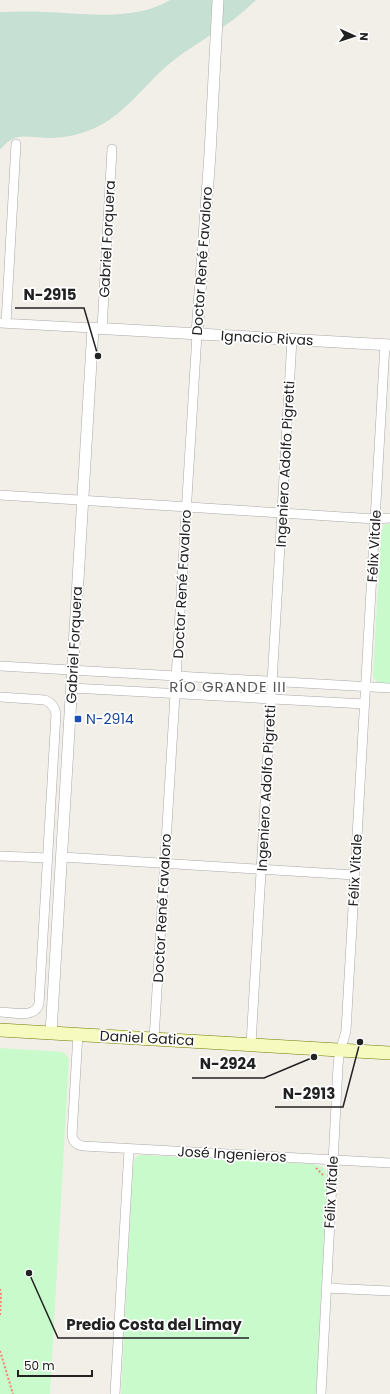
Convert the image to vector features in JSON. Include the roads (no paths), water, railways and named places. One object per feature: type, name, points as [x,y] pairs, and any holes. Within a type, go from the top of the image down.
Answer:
[{"type":"main road","name":"Daniel Gatica","points":[[0,1030],[390,1053]]},
{"type":"street","name":"Doctor René Favaloro","points":[[154,1039],[186,507],[210,154],[218,0]]},
{"type":"street","points":[[3,323],[16,144]]},
{"type":"street","name":"Gabriel Forquera","points":[[51,1033],[83,501],[112,149]]},
{"type":"street","name":"Ignacio Rivas","points":[[3,323],[388,344]]},
{"type":"street","name":"Ingeniero Adolfo Pigretti","points":[[251,1044],[292,339]]},
{"type":"street","name":"Félix Vitale","points":[[321,1394],[338,1066],[346,1031],[375,519],[388,344]]},
{"type":"street","points":[[0,495],[375,519],[390,518]]},
{"type":"street","points":[[0,666],[390,688]]},
{"type":"street","points":[[72,688],[365,704]]},
{"type":"street","name":"Gabriel Forquera","points":[[0,697],[41,699],[49,701],[56,710],[39,1000],[36,1010],[28,1013],[0,1012]]},
{"type":"street","points":[[0,856],[48,858]]},
{"type":"street","points":[[62,857],[355,875]]},
{"type":"street","name":"José Ingenieros","points":[[78,1034],[72,1132],[74,1142],[83,1146],[390,1163]]},
{"type":"street","points":[[115,1394],[129,1149]]},
{"type":"street","points":[[326,1288],[390,1291]]},
{"type":"place","name":"N-2915","points":[[98,356]]},
{"type":"place","name":"N-2914","points":[[78,719]]},
{"type":"place","name":"N-2913","points":[[360,1042]]},
{"type":"place","name":"N-2924","points":[[314,1057]]},
{"type":"place","name":"Predio Costa del Limay","points":[[29,1273]]},
{"type":"district","name":"RÍO GRANDE III","points":[[228,687]]}]
